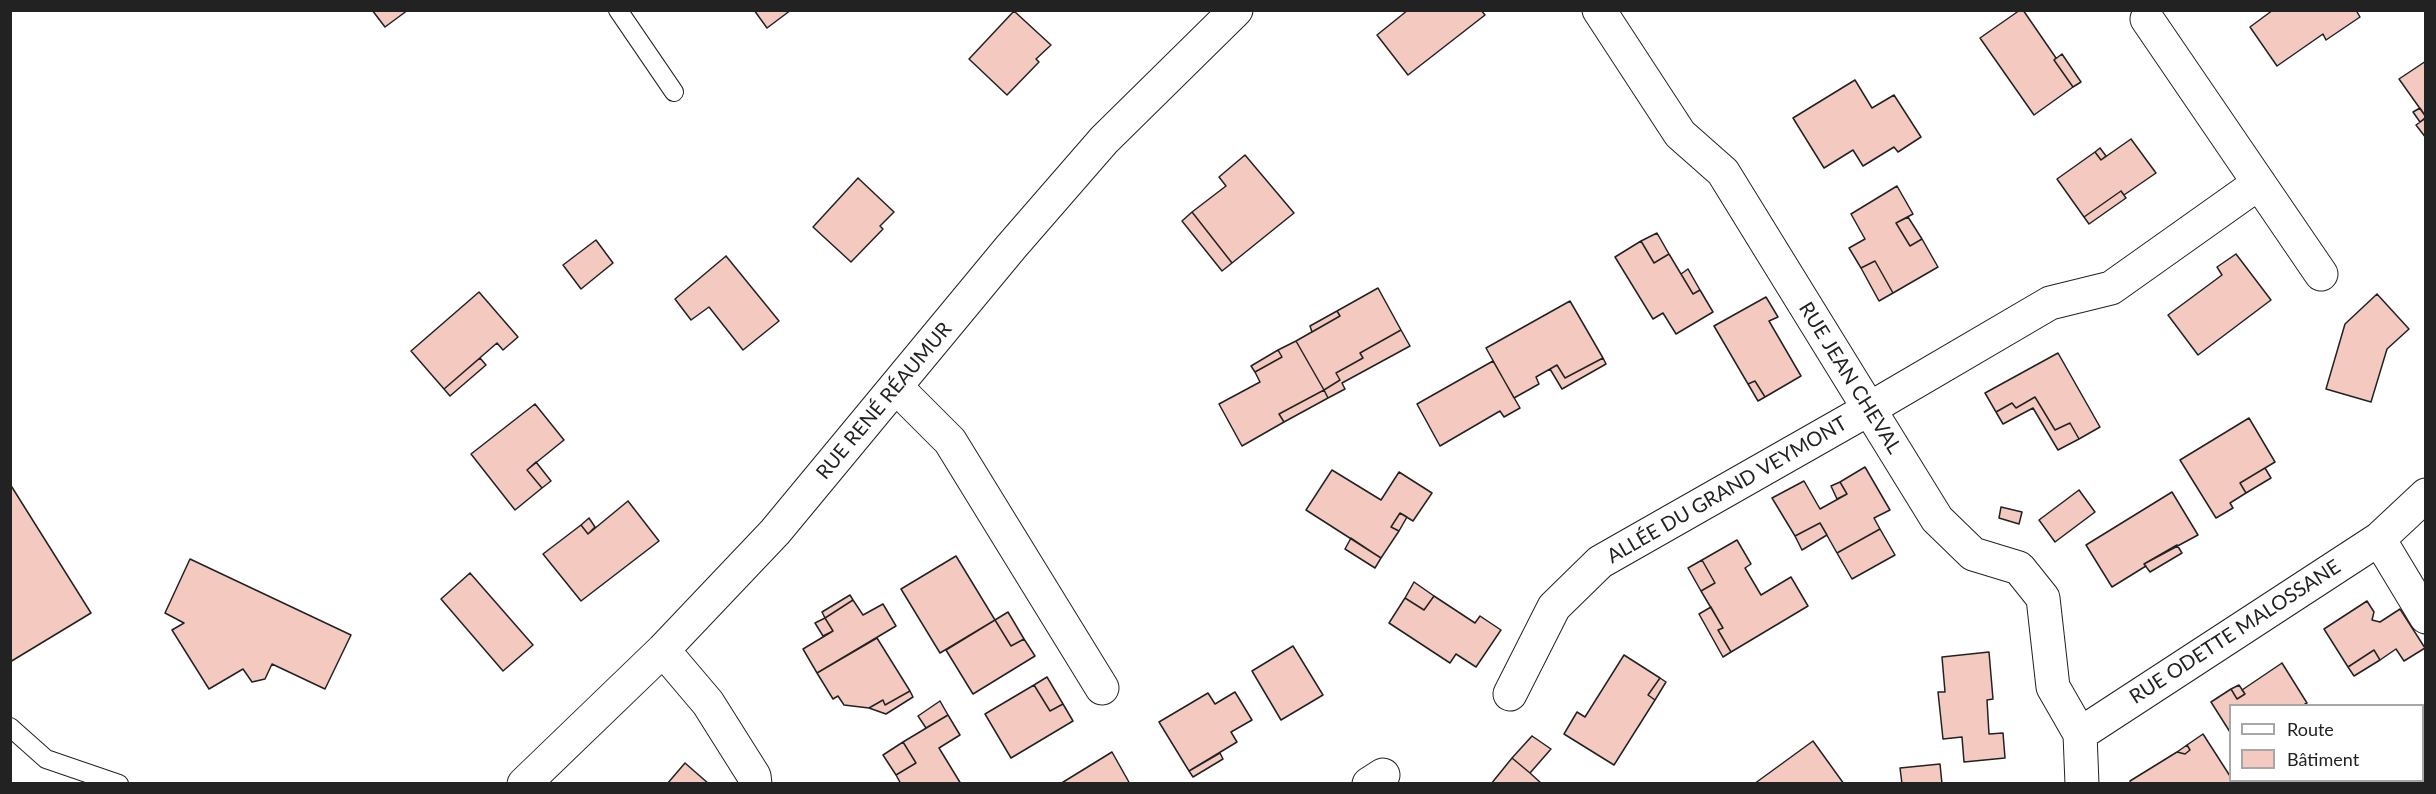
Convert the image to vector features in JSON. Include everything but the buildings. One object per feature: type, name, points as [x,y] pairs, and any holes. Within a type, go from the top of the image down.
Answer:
[{"type":"street","name":"RUE RENÉ RÉAUMUR","points":[[524,783],[663,650],[775,532],[1011,247],[1104,140],[1236,10]]},
{"type":"street","name":"RUE JEAN CHEVAL","points":[[1599,10],[1680,134],[1723,172],[1937,519],[1973,554],[2019,568],[2043,598],[2053,687],[2080,734]]},
{"type":"street","points":[[2148,13],[2321,274]]},
{"type":"street","name":"ALLÉE DU GRAND VEYMONT","points":[[1510,694],[1554,607],[1600,562],[2050,303],[2111,288],[2259,183]]},
{"type":"street","points":[[896,387],[950,441],[1102,688]]},
{"type":"street","name":"RUE ODETTE MALOSSANE","points":[[2080,734],[2379,539],[2426,495]]},
{"type":"street","points":[[2379,539],[2426,617]]},
{"type":"street","points":[[663,650],[708,703],[754,776],[754,783]]},
{"type":"street","points":[[2080,734],[2082,783]]},
{"type":"lane","points":[[618,10],[674,92]]},
{"type":"lane","points":[[10,727],[46,759],[119,783]]}]
